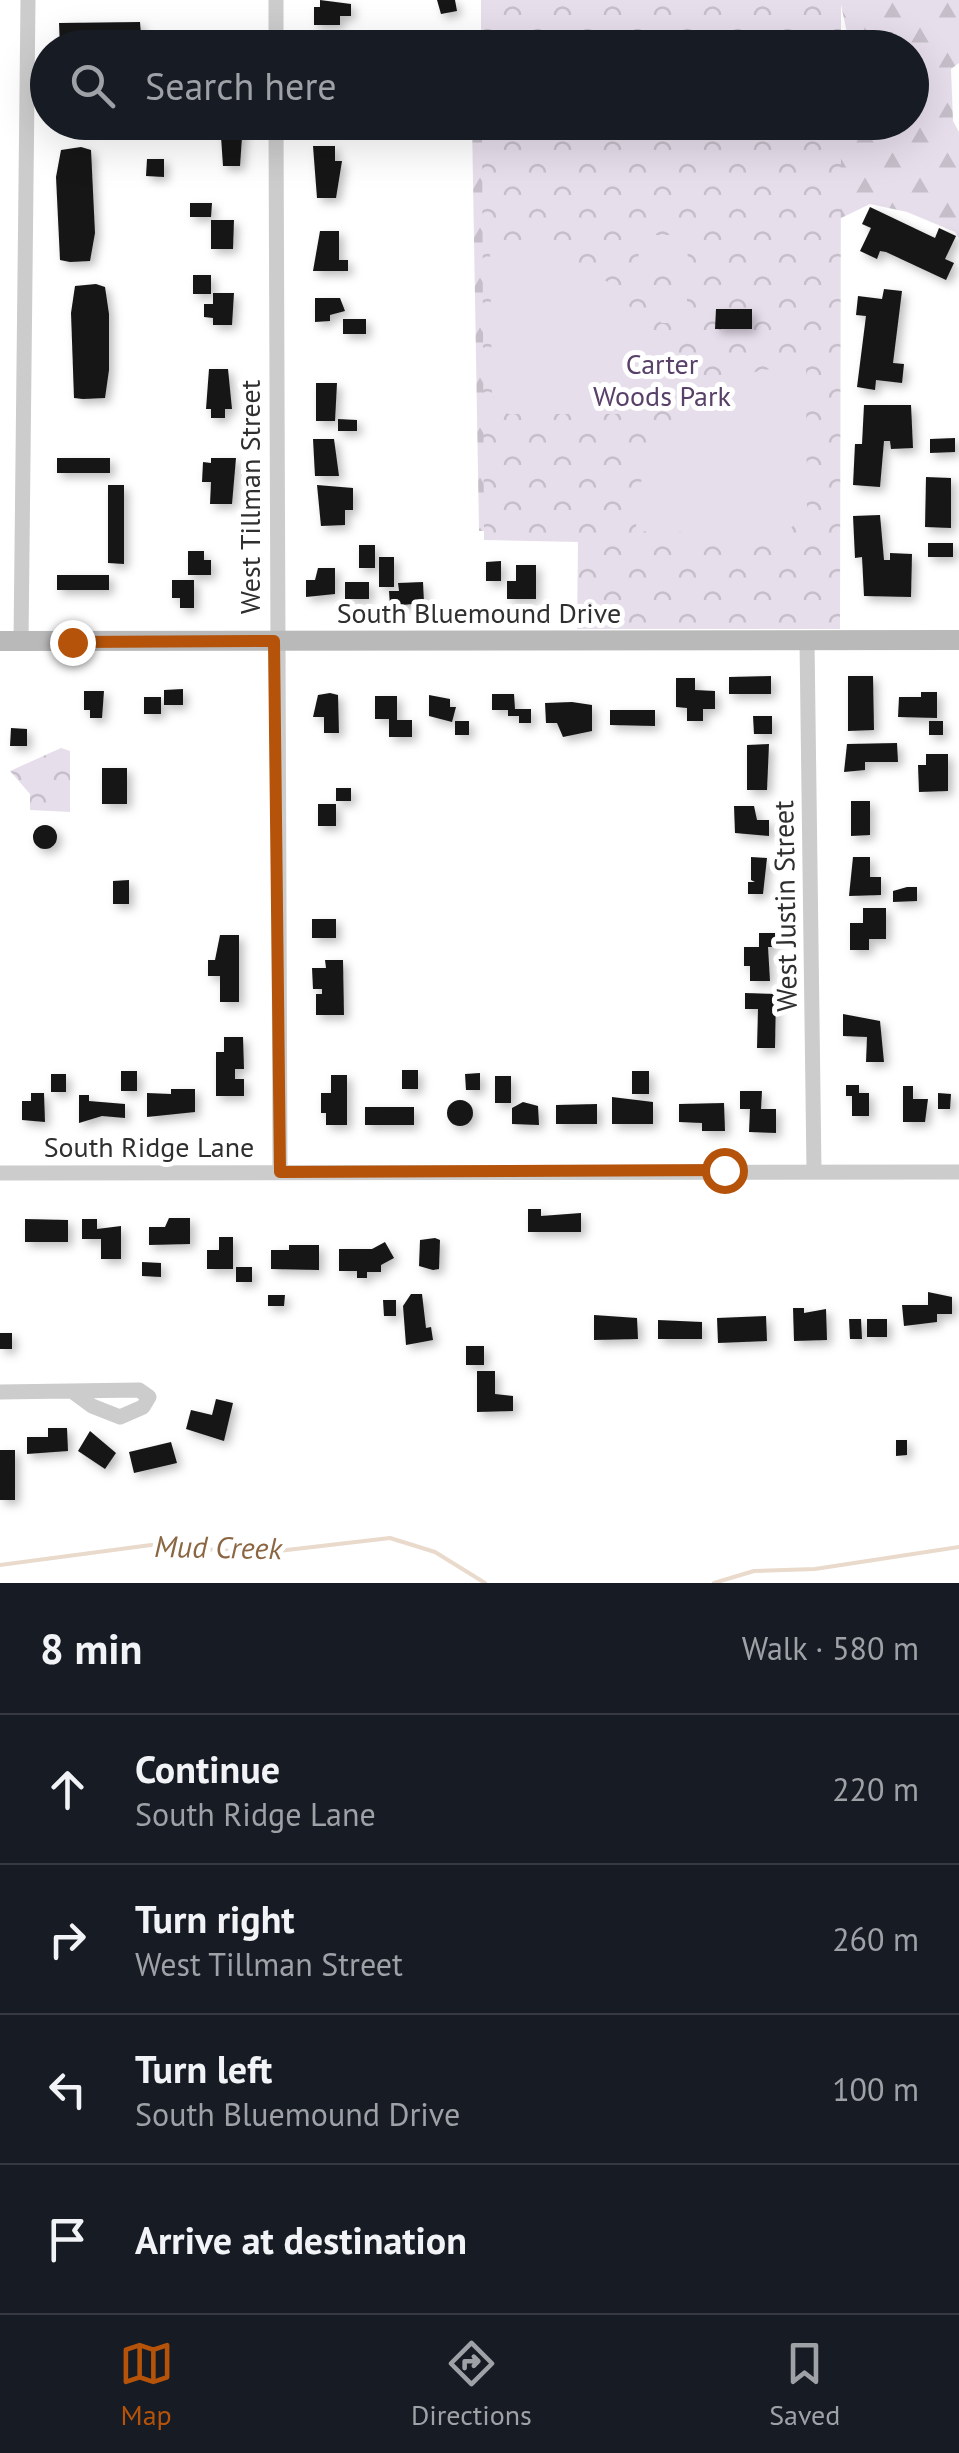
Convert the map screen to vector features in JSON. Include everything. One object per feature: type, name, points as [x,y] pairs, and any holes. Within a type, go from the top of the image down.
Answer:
[{"type":"main road","name":"South Bluemound Drive","points":[[10,641],[959,640]]},
{"type":"street","points":[[10,641],[28,0]]},
{"type":"street","points":[[276,0],[276,30]]},
{"type":"street","name":"West Tillman Street","points":[[276,140],[274,641],[280,1172]]},
{"type":"street","name":"West Justin Street","points":[[806,640],[814,1170]]},
{"type":"street","name":"South Ridge Lane","points":[[0,1173],[959,1172]]},
{"type":"street","points":[[0,1392],[72,1392]]},
{"type":"green space","points":[[481,0],[841,0],[841,30],[481,30]]},
{"type":"green space","points":[[840,0],[959,0],[959,63],[951,69],[953,121],[959,132],[959,238],[955,232],[907,212],[870,204],[837,220],[490,531],[479,531],[472,140],[929,140],[929,30],[846,30]]},
{"type":"green space","name":"Carter Woods Park","points":[[482,140],[841,140],[840,629],[577,629],[578,542],[484,540]]},
{"type":"green space","points":[[638,235],[687,235],[688,267],[639,268]]},
{"type":"green space","points":[[490,246],[527,247],[560,255],[590,269],[615,289],[635,314],[649,343],[657,377],[657,414],[508,414],[492,395]]},
{"type":"green space","points":[[661,293],[687,293],[687,323],[661,323]]},
{"type":"green space","points":[[806,365],[807,512],[783,536],[636,531],[639,493],[648,460],[663,432],[682,409],[707,391],[736,378]]},
{"type":"green space","points":[[61,748],[70,751],[70,812],[30,810],[30,794],[10,771]]},
{"type":"building","points":[[320,0],[351,4],[351,16],[340,16],[340,25],[314,25],[314,7],[320,7]]},
{"type":"building","points":[[437,0],[455,0],[457,11],[441,14]]},
{"type":"building","points":[[140,22],[141,30],[59,30],[59,23]]},
{"type":"building","points":[[221,140],[242,140],[240,166],[223,166]]},
{"type":"building","points":[[313,146],[335,146],[335,161],[342,161],[336,198],[317,198]]},
{"type":"building","points":[[61,150],[91,150],[95,233],[90,261],[70,262],[60,260],[56,177]]},
{"type":"building","points":[[147,159],[164,159],[164,177],[146,176]]},
{"type":"building","points":[[190,203],[212,203],[211,217],[190,217]]},
{"type":"building","points":[[870,207],[935,238],[939,228],[956,236],[945,259],[954,263],[946,280],[886,252],[880,251],[877,259],[860,251],[871,228],[862,224]]},
{"type":"building","points":[[211,220],[234,220],[233,249],[211,249]]},
{"type":"building","points":[[320,231],[339,231],[339,260],[348,260],[348,271],[313,271]]},
{"type":"building","points":[[193,275],[211,275],[211,294],[193,294]]},
{"type":"building","points":[[75,286],[105,287],[109,314],[105,398],[74,398],[71,313]]},
{"type":"building","points":[[884,289],[902,291],[893,363],[904,364],[902,383],[876,380],[875,390],[857,387],[866,316],[856,315],[858,296],[882,299]]},
{"type":"building","points":[[213,293],[234,293],[232,325],[213,325],[213,318],[204,317],[204,304],[213,304]]},
{"type":"building","points":[[315,298],[340,298],[345,311],[330,315],[330,321],[315,322]]},
{"type":"building","points":[[716,309],[752,309],[752,329],[715,329]]},
{"type":"building","points":[[343,319],[366,319],[366,334],[343,334]]},
{"type":"building","points":[[209,369],[228,369],[232,409],[225,409],[225,418],[211,418],[211,409],[206,409]]},
{"type":"building","points":[[316,383],[337,383],[335,421],[316,421]]},
{"type":"building","points":[[864,405],[911,405],[913,448],[891,449],[890,441],[884,441],[880,487],[853,485],[855,444],[862,444]]},
{"type":"building","points":[[338,419],[357,420],[357,431],[338,431]]},
{"type":"building","points":[[955,438],[955,452],[930,453],[930,439]]},
{"type":"building","points":[[313,439],[334,439],[339,476],[315,476]]},
{"type":"building","points":[[57,458],[110,458],[110,473],[57,473]]},
{"type":"building","points":[[211,458],[236,458],[232,504],[210,504],[211,482],[202,482],[203,462],[211,463]]},
{"type":"building","points":[[926,477],[951,478],[951,528],[925,527]]},
{"type":"building","points":[[108,485],[124,485],[124,564],[108,563]]},
{"type":"building","points":[[317,485],[353,488],[353,510],[345,510],[345,525],[321,526]]},
{"type":"building","points":[[880,515],[884,560],[890,560],[890,553],[912,554],[911,597],[864,596],[862,557],[855,558],[853,516]]},
{"type":"building","points":[[928,543],[953,543],[953,557],[928,557]]},
{"type":"building","points":[[359,545],[375,545],[375,568],[359,568]]},
{"type":"building","points":[[188,551],[204,551],[204,560],[211,560],[211,575],[188,575]]},
{"type":"building","points":[[379,557],[394,557],[394,587],[379,587]]},
{"type":"building","points":[[501,561],[501,581],[486,581],[486,562]]},
{"type":"building","points":[[516,565],[536,565],[536,599],[507,599],[507,581],[516,581]]},
{"type":"building","points":[[318,568],[335,568],[335,594],[306,597],[306,580],[315,580]]},
{"type":"building","points":[[57,575],[109,575],[109,590],[57,590]]},
{"type":"building","points":[[172,580],[194,580],[194,608],[180,608],[180,598],[172,598]]},
{"type":"building","points":[[345,582],[369,582],[369,599],[345,599]]},
{"type":"building","points":[[423,582],[424,603],[390,606],[389,591],[399,591],[398,583]]},
{"type":"building","points":[[771,676],[771,694],[729,694],[729,677]]},
{"type":"building","points":[[848,676],[873,676],[874,730],[848,731]]},
{"type":"building","points":[[676,678],[695,678],[695,690],[715,691],[715,709],[703,709],[703,721],[687,721],[687,708],[676,707]]},
{"type":"building","points":[[183,689],[183,705],[164,705],[164,690]]},
{"type":"building","points":[[84,691],[104,691],[102,718],[90,718],[90,710],[84,710]]},
{"type":"building","points":[[921,692],[937,692],[937,718],[898,717],[899,697],[921,697]]},
{"type":"building","points":[[492,694],[514,694],[515,709],[531,709],[531,723],[519,723],[519,716],[508,716],[508,710],[492,710]]},
{"type":"building","points":[[318,695],[338,695],[339,733],[324,733],[324,717],[313,717]]},
{"type":"building","points":[[429,695],[450,699],[450,707],[456,707],[452,722],[429,716]]},
{"type":"building","points":[[375,696],[397,696],[397,720],[412,720],[412,737],[389,737],[389,719],[375,719]]},
{"type":"building","points":[[144,697],[161,697],[161,714],[144,714]]},
{"type":"building","points":[[545,703],[592,705],[592,731],[563,737],[557,723],[546,723]]},
{"type":"building","points":[[610,710],[655,710],[655,726],[610,725]]},
{"type":"building","points":[[753,716],[772,716],[772,734],[754,734]]},
{"type":"building","points":[[455,721],[469,721],[469,735],[455,735]]},
{"type":"building","points":[[929,721],[943,721],[943,735],[929,735]]},
{"type":"building","points":[[11,728],[27,729],[27,746],[10,746]]},
{"type":"building","points":[[897,743],[898,762],[865,762],[865,770],[844,772],[847,744]]},
{"type":"building","points":[[769,744],[767,790],[747,790],[747,745]]},
{"type":"building","points":[[926,754],[948,754],[948,791],[919,792],[918,765],[926,765]]},
{"type":"building","points":[[102,768],[127,768],[127,804],[102,804]]},
{"type":"building","points":[[336,788],[351,788],[351,801],[336,801]]},
{"type":"building","points":[[851,801],[870,801],[870,835],[851,836]]},
{"type":"building","points":[[318,804],[336,804],[336,826],[318,826]]},
{"type":"building","points":[[734,806],[754,806],[757,820],[769,820],[769,836],[735,833]]},
{"type":"building","points":[[45,825],[57,837],[45,849],[33,837]]},
{"type":"building","points":[[751,857],[767,858],[763,894],[748,894],[748,882],[755,882],[751,880]]},
{"type":"building","points":[[853,857],[870,857],[870,877],[881,877],[881,895],[849,896]]},
{"type":"building","points":[[129,880],[129,904],[113,904],[113,881]]},
{"type":"building","points":[[917,887],[917,901],[893,902],[893,891]]},
{"type":"building","points":[[863,908],[886,908],[886,939],[869,939],[869,950],[850,950],[850,923],[863,923]]},
{"type":"building","points":[[312,919],[336,919],[336,938],[312,938]]},
{"type":"building","points":[[759,933],[775,933],[775,947],[768,947],[770,981],[750,981],[750,966],[744,966],[744,947],[759,947]]},
{"type":"building","points":[[220,935],[239,935],[239,1002],[220,1002],[220,976],[208,976],[208,960],[215,960]]},
{"type":"building","points":[[325,960],[343,960],[344,1015],[316,1015],[316,994],[322,994],[322,989],[313,989],[312,968],[326,968]]},
{"type":"building","points":[[745,993],[776,994],[775,1048],[757,1048],[758,1009],[745,1009]]},
{"type":"building","points":[[843,1014],[880,1021],[884,1062],[866,1062],[867,1037],[843,1036]]},
{"type":"building","points":[[224,1037],[243,1037],[244,1069],[235,1069],[235,1079],[244,1079],[244,1096],[216,1096],[216,1052],[224,1052]]},
{"type":"building","points":[[402,1070],[418,1070],[418,1089],[402,1089]]},
{"type":"building","points":[[121,1071],[137,1071],[137,1091],[121,1091]]},
{"type":"building","points":[[632,1071],[649,1071],[649,1094],[632,1094]]},
{"type":"building","points":[[480,1073],[480,1090],[466,1090],[465,1074]]},
{"type":"building","points":[[51,1074],[66,1074],[66,1092],[51,1092]]},
{"type":"building","points":[[331,1075],[347,1075],[347,1125],[326,1125],[326,1113],[321,1113],[321,1093],[331,1093]]},
{"type":"building","points":[[495,1076],[511,1076],[511,1103],[495,1103]]},
{"type":"building","points":[[846,1085],[859,1085],[859,1093],[869,1093],[869,1116],[852,1116],[852,1096],[846,1096]]},
{"type":"building","points":[[903,1086],[913,1086],[913,1099],[928,1099],[925,1122],[903,1122]]},
{"type":"building","points":[[171,1089],[195,1089],[195,1112],[147,1117],[147,1093],[171,1094]]},
{"type":"building","points":[[740,1091],[762,1091],[761,1109],[776,1109],[776,1133],[749,1132],[750,1109],[740,1109]]},
{"type":"building","points":[[31,1093],[44,1093],[45,1122],[22,1120],[22,1101],[31,1101]]},
{"type":"building","points":[[938,1093],[951,1094],[950,1109],[938,1109]]},
{"type":"building","points":[[79,1095],[89,1095],[89,1101],[125,1104],[125,1118],[102,1116],[79,1123]]},
{"type":"building","points":[[612,1097],[653,1102],[653,1124],[612,1124]]},
{"type":"building","points":[[460,1100],[469,1104],[473,1113],[469,1122],[460,1126],[451,1122],[447,1113],[451,1104]]},
{"type":"building","points":[[523,1102],[538,1106],[539,1125],[512,1124],[512,1108]]},
{"type":"building","points":[[724,1103],[725,1131],[702,1131],[702,1123],[679,1122],[679,1104]]},
{"type":"building","points":[[597,1104],[597,1124],[556,1124],[556,1105]]},
{"type":"building","points":[[365,1107],[414,1107],[414,1125],[365,1125]]},
{"type":"building","points":[[528,1209],[541,1209],[541,1216],[581,1213],[581,1232],[528,1232]]},
{"type":"building","points":[[169,1218],[190,1218],[190,1244],[149,1245],[149,1227],[165,1227]]},
{"type":"building","points":[[25,1219],[68,1220],[68,1242],[25,1242]]},
{"type":"building","points":[[82,1219],[97,1219],[97,1229],[121,1226],[121,1259],[101,1259],[101,1239],[82,1239]]},
{"type":"building","points":[[219,1237],[233,1237],[233,1269],[207,1269],[207,1250],[219,1250]]},
{"type":"building","points":[[420,1240],[440,1240],[439,1269],[419,1266]]},
{"type":"building","points":[[385,1242],[394,1258],[381,1265],[381,1272],[367,1272],[367,1278],[357,1278],[357,1271],[339,1271],[339,1249],[372,1249]]},
{"type":"building","points":[[289,1245],[319,1245],[319,1270],[271,1269],[271,1250],[289,1250]]},
{"type":"building","points":[[142,1262],[161,1263],[161,1277],[142,1276]]},
{"type":"building","points":[[236,1267],[252,1267],[252,1282],[236,1282]]},
{"type":"building","points":[[928,1292],[952,1297],[952,1314],[937,1314],[937,1322],[904,1326],[902,1305],[928,1305]]},
{"type":"building","points":[[411,1294],[422,1294],[426,1328],[431,1327],[433,1340],[406,1345],[403,1306]]},
{"type":"building","points":[[268,1295],[285,1295],[284,1306],[268,1306]]},
{"type":"building","points":[[383,1300],[396,1300],[396,1316],[384,1316]]},
{"type":"building","points":[[793,1308],[804,1308],[804,1313],[826,1309],[827,1340],[794,1341]]},
{"type":"building","points":[[594,1315],[637,1318],[638,1339],[594,1340]]},
{"type":"building","points":[[766,1316],[767,1341],[718,1343],[717,1318]]},
{"type":"building","points":[[849,1319],[861,1319],[862,1339],[850,1339]]},
{"type":"building","points":[[867,1319],[887,1319],[887,1337],[867,1337]]},
{"type":"building","points":[[658,1320],[702,1322],[702,1339],[658,1339]]},
{"type":"building","points":[[0,1333],[12,1333],[12,1349],[0,1349]]},
{"type":"building","points":[[466,1346],[484,1346],[484,1365],[466,1365]]},
{"type":"building","points":[[477,1371],[495,1371],[495,1394],[513,1396],[513,1411],[477,1412]]},
{"type":"building","points":[[216,1399],[233,1403],[224,1441],[186,1429],[191,1410],[212,1415]]},
{"type":"building","points":[[48,1428],[67,1428],[68,1451],[27,1454],[27,1437],[48,1437]]},
{"type":"building","points":[[90,1431],[116,1453],[105,1469],[78,1451]]},
{"type":"building","points":[[896,1440],[907,1440],[907,1455],[896,1456]]},
{"type":"building","points":[[171,1442],[177,1463],[134,1473],[129,1452]]},
{"type":"building","points":[[0,1450],[15,1450],[15,1500],[0,1500]]},
{"type":"waterway","name":"Mud Creek","points":[[0,1565],[151,1545],[261,1553],[390,1538],[435,1552],[485,1583]]},
{"type":"waterway","name":"Mud Creek","points":[[714,1583],[754,1571],[815,1569],[959,1547]]},
{"type":"route","points":[[72,642],[274,641],[280,1172],[724,1170]]}]
